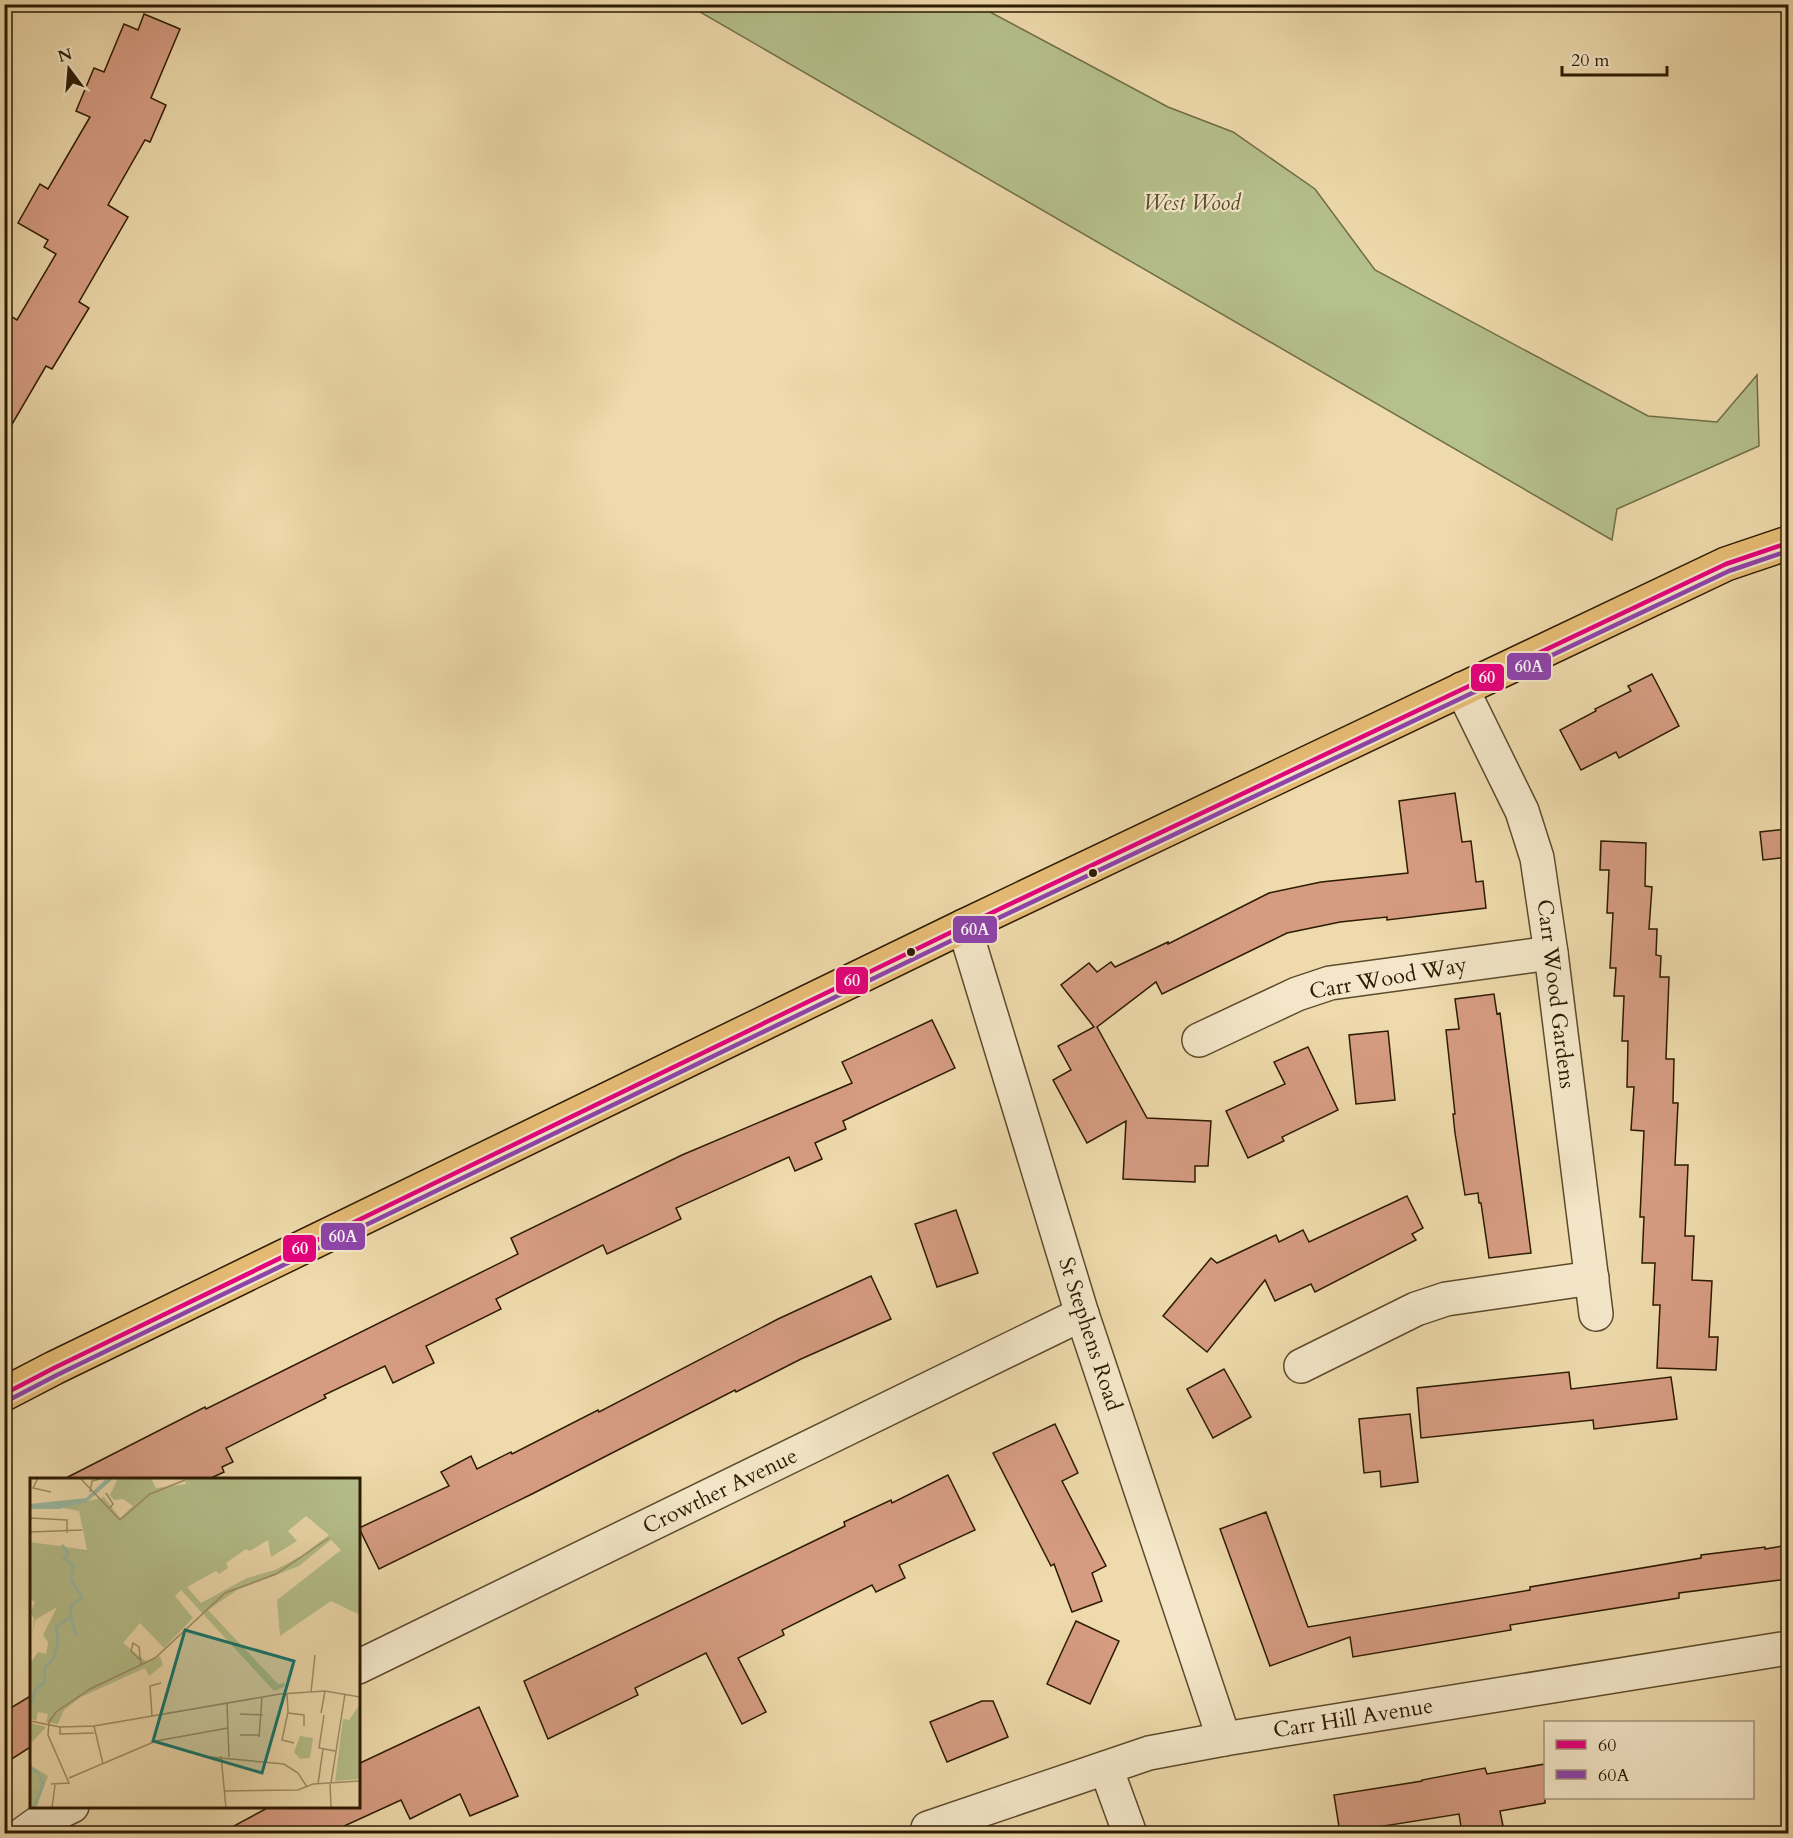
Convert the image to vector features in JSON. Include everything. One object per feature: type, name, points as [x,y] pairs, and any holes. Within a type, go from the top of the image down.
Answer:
[{"type":"main road","points":[[4,1394],[964,926],[1725,564],[1788,543]]},
{"type":"street","name":"Carr Wood Gardens","points":[[1462,689],[1522,811],[1537,858],[1596,1314]]},
{"type":"street","name":"St Stephens Road","points":[[964,926],[1082,1314],[1224,1738]]},
{"type":"street","name":"Carr Wood Way","points":[[1199,1040],[1297,994],[1330,983],[1551,953]]},
{"type":"street","points":[[1301,1366],[1416,1309],[1446,1299],[1592,1278]]},
{"type":"street","name":"Crowther Avenue","points":[[360,1666],[1082,1314]]},
{"type":"street","name":"Carr Hill Avenue","points":[[928,1828],[1149,1753],[1224,1738],[1788,1648]]},
{"type":"street","points":[[1106,1768],[1130,1833]]},
{"type":"street","points":[[23,1833],[68,1808]]},
{"type":"green space","name":"West Wood","points":[[688,5],[977,5],[1168,107],[1233,132],[1315,189],[1375,270],[1648,416],[1717,422],[1757,375],[1759,446],[1617,509],[1612,540]]},
{"type":"building","points":[[144,14],[180,29],[151,98],[166,105],[150,142],[145,140],[108,205],[128,217],[79,302],[89,308],[52,369],[46,366],[4,438],[4,312],[17,320],[56,254],[44,247],[48,240],[18,223],[40,184],[48,189],[90,117],[76,111],[94,68],[104,72],[124,24],[138,30]]},
{"type":"building","points":[[1652,674],[1679,726],[1619,758],[1616,752],[1581,770],[1560,730],[1631,691],[1628,686]]},
{"type":"building","points":[[1455,793],[1462,842],[1471,841],[1476,882],[1483,881],[1486,908],[1387,920],[1387,917],[1340,922],[1287,933],[1162,994],[1156,982],[1097,1027],[1147,1118],[1211,1121],[1208,1166],[1195,1166],[1195,1182],[1123,1179],[1126,1121],[1087,1143],[1053,1080],[1071,1070],[1058,1046],[1094,1027],[1061,985],[1089,963],[1097,972],[1111,962],[1115,967],[1168,942],[1168,944],[1269,893],[1321,882],[1408,873],[1399,801]]},
{"type":"building","points":[[1788,829],[1788,857],[1763,860],[1760,832]]},
{"type":"building","points":[[1601,841],[1646,843],[1645,886],[1652,887],[1649,929],[1657,929],[1656,955],[1661,956],[1660,977],[1669,977],[1666,1059],[1674,1059],[1673,1103],[1678,1103],[1675,1165],[1688,1165],[1685,1236],[1694,1236],[1692,1280],[1712,1281],[1709,1337],[1718,1337],[1716,1370],[1657,1368],[1660,1305],[1653,1305],[1655,1263],[1642,1263],[1644,1217],[1640,1217],[1644,1131],[1631,1130],[1634,1087],[1627,1087],[1628,1041],[1622,1041],[1624,996],[1614,996],[1616,968],[1610,968],[1613,913],[1607,913],[1609,870],[1600,870]]},
{"type":"building","points":[[1494,994],[1497,1014],[1500,1013],[1531,1253],[1489,1258],[1478,1193],[1465,1195],[1455,1133],[1446,1030],[1459,1029],[1455,999]]},
{"type":"building","points":[[932,1020],[955,1068],[843,1121],[846,1129],[815,1143],[822,1159],[795,1171],[789,1157],[676,1208],[681,1219],[607,1254],[603,1245],[496,1299],[501,1309],[426,1346],[434,1363],[393,1383],[385,1366],[324,1395],[326,1398],[226,1448],[233,1462],[222,1467],[224,1472],[211,1478],[66,1478],[205,1407],[206,1409],[518,1254],[511,1238],[682,1155],[852,1083],[842,1062]]},
{"type":"building","points":[[1388,1031],[1395,1100],[1356,1104],[1349,1035]]},
{"type":"building","points":[[1308,1047],[1338,1110],[1282,1137],[1284,1141],[1248,1158],[1226,1111],[1285,1084],[1274,1062]]},
{"type":"building","points":[[1407,1196],[1423,1228],[1412,1234],[1416,1240],[1315,1292],[1311,1284],[1275,1301],[1265,1280],[1207,1352],[1163,1316],[1211,1258],[1217,1263],[1276,1235],[1279,1242],[1303,1230],[1309,1242]]},
{"type":"building","points":[[956,1210],[978,1273],[937,1287],[915,1224]]},
{"type":"building","points":[[871,1276],[891,1319],[801,1359],[736,1392],[735,1390],[379,1569],[360,1528],[449,1486],[441,1472],[471,1456],[477,1469],[511,1452],[512,1454],[598,1410],[599,1412],[778,1319]]},
{"type":"building","points":[[1224,1369],[1251,1417],[1213,1438],[1187,1389]]},
{"type":"building","points":[[1569,1372],[1571,1389],[1671,1377],[1677,1419],[1594,1429],[1593,1420],[1421,1438],[1417,1388]]},
{"type":"building","points":[[1410,1414],[1418,1482],[1381,1487],[1380,1471],[1364,1473],[1359,1419]]},
{"type":"building","points":[[1055,1424],[1078,1473],[1062,1481],[1106,1566],[1092,1573],[1102,1601],[1072,1612],[1054,1564],[1051,1566],[993,1453]]},
{"type":"building","points":[[948,1475],[975,1530],[899,1565],[905,1578],[876,1592],[872,1585],[782,1630],[784,1635],[738,1658],[766,1712],[742,1724],[706,1653],[635,1688],[638,1695],[548,1739],[524,1681],[845,1526],[844,1522],[891,1500],[892,1503]]},
{"type":"building","points":[[1266,1512],[1308,1627],[1530,1590],[1530,1587],[1701,1558],[1701,1555],[1765,1547],[1765,1549],[1788,1545],[1788,1579],[1679,1593],[1679,1598],[1510,1625],[1511,1630],[1353,1657],[1350,1637],[1270,1666],[1220,1529]]},
{"type":"building","points":[[1076,1621],[1119,1641],[1090,1704],[1047,1684]]},
{"type":"building","points":[[30,1696],[30,1747],[4,1764],[4,1712]]},
{"type":"building","points":[[982,1701],[993,1701],[1008,1737],[947,1762],[930,1722]]},
{"type":"building","points":[[479,1707],[518,1796],[470,1816],[460,1794],[410,1819],[401,1800],[329,1833],[221,1833],[267,1808],[360,1808],[360,1763]]},
{"type":"building","points":[[1544,1764],[1545,1803],[1500,1811],[1503,1826],[1462,1833],[1459,1814],[1340,1833],[1334,1795],[1485,1768],[1487,1774]]},
{"type":"transit line","name":"60","points":[[4,1394],[964,926],[1726,564],[1788,543]]},
{"type":"transit line","name":"60A","points":[[7,1401],[967,933],[1729,571],[1788,551]]}]
